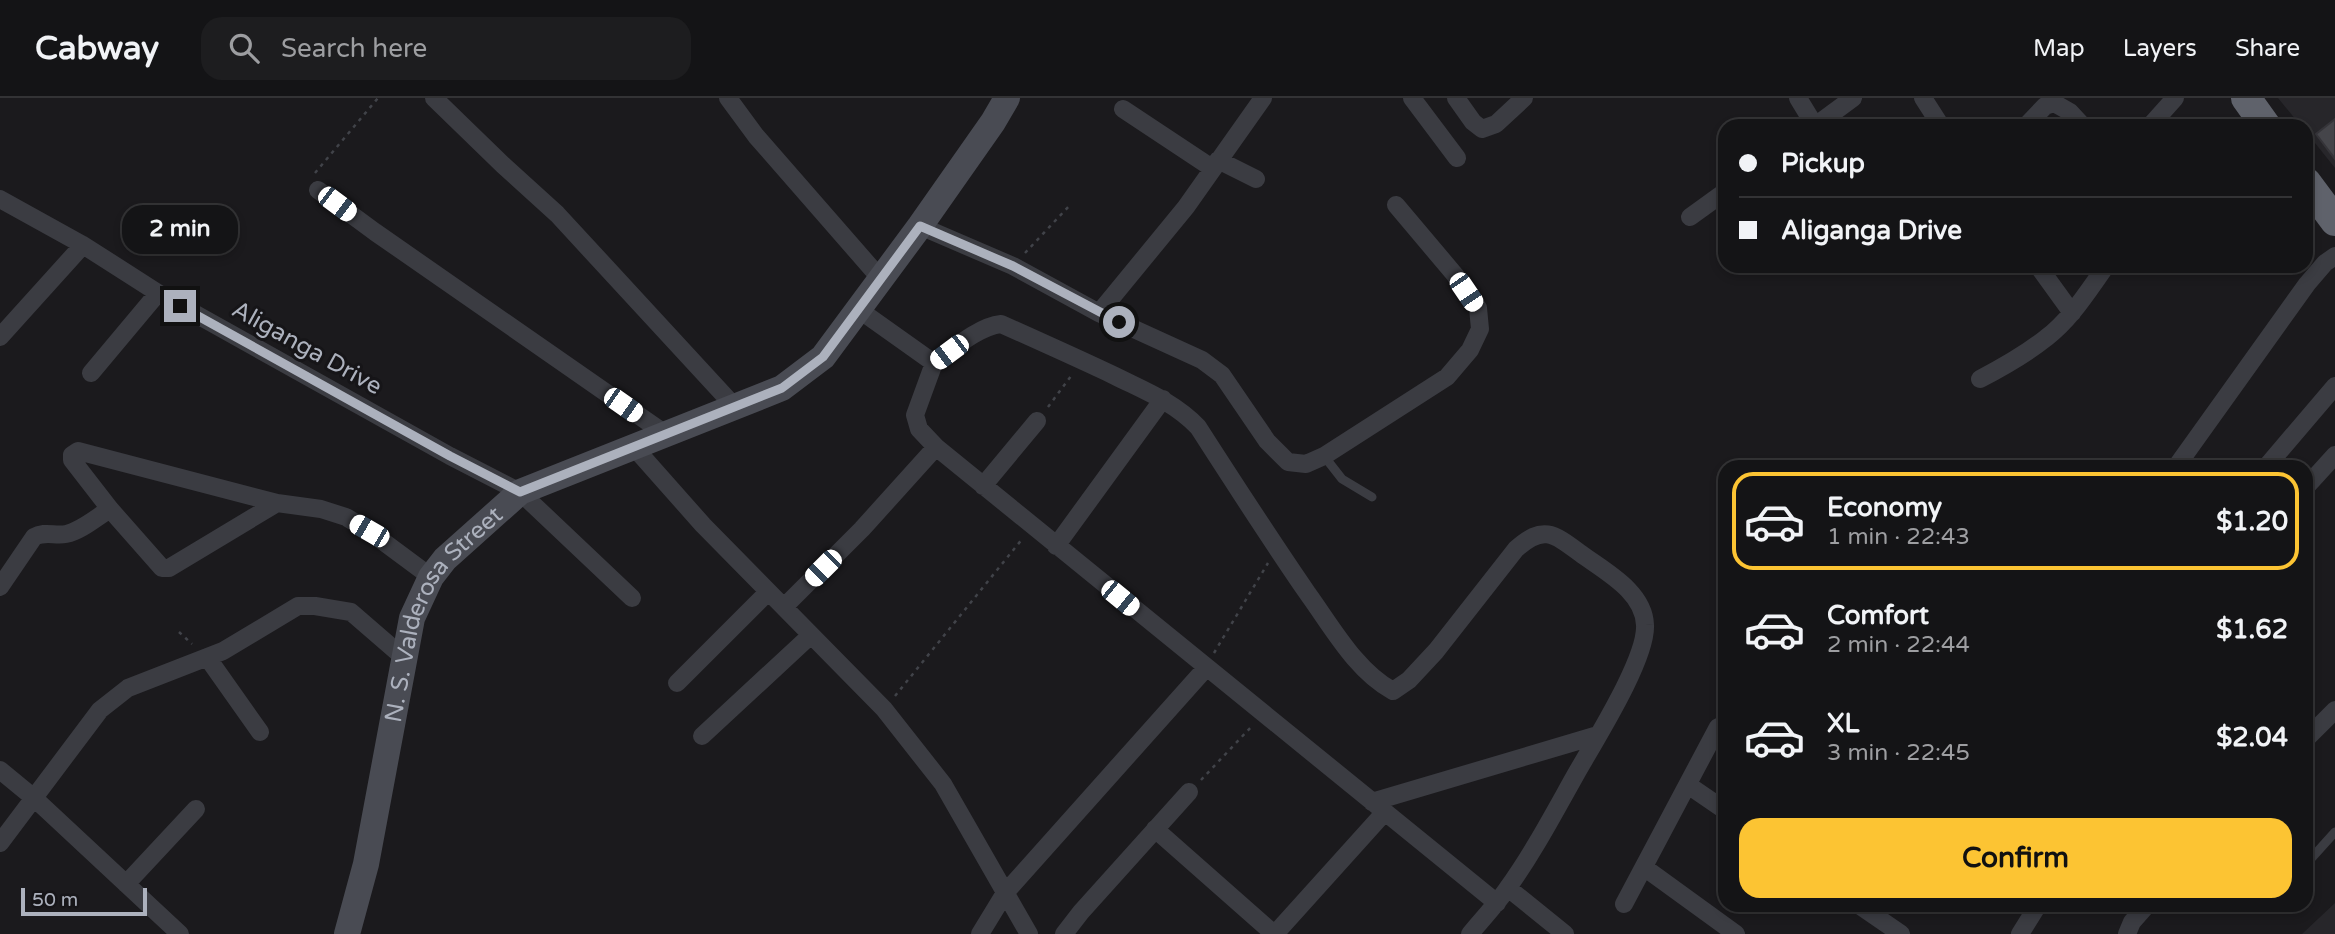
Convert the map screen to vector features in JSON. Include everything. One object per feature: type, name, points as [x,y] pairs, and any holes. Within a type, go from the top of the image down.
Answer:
[{"type":"highway","points":[[2246,98],[2261,119]]},
{"type":"highway","points":[[2313,191],[2335,221]]},
{"type":"main road","name":"N. S. Valderosa Street","points":[[347,934],[366,864],[412,618],[431,577],[445,559],[520,492],[782,388],[823,357],[920,226],[1007,98]]},
{"type":"street","points":[[434,98],[557,214],[735,408]]},
{"type":"street","points":[[728,98],[756,136],[880,278]]},
{"type":"street","points":[[1099,313],[1186,207],[1263,98]]},
{"type":"street","points":[[1412,98],[1457,159]]},
{"type":"street","points":[[1456,98],[1482,129],[1496,124],[1524,98]]},
{"type":"street","points":[[1798,98],[1811,119]]},
{"type":"street","points":[[1824,119],[1853,98]]},
{"type":"street","points":[[1923,98],[1936,119]]},
{"type":"street","points":[[2156,119],[2175,98]]},
{"type":"street","points":[[2033,119],[2045,106],[2054,103],[2076,119]]},
{"type":"street","points":[[1123,109],[1215,164],[1256,179]]},
{"type":"street","points":[[318,190],[664,433]]},
{"type":"street","points":[[1690,218],[1718,197]]},
{"type":"street","name":"Aliganga Drive","points":[[0,199],[83,245],[158,293],[450,456],[520,492],[632,598]]},
{"type":"street","points":[[920,226],[1013,266],[1099,313],[1202,360],[1233,387],[1267,440],[1288,462],[1306,464],[1324,456],[1447,377],[1471,350],[1480,329],[1478,308],[1396,205]]},
{"type":"street","points":[[0,337],[83,245]]},
{"type":"street","points":[[2181,460],[2307,284],[2325,263],[2335,256]]},
{"type":"street","points":[[2043,273],[2072,313]]},
{"type":"street","points":[[1980,379],[2048,337],[2072,313],[2101,273]]},
{"type":"street","points":[[91,373],[158,293]]},
{"type":"street","points":[[858,309],[934,363]]},
{"type":"street","points":[[1470,934],[1497,902],[1508,888],[1598,735],[1638,658],[1645,624],[1639,602],[1626,588],[1562,539],[1549,533],[1539,533],[1516,549],[1436,651],[1409,680],[1393,691],[1378,682],[1342,642],[1198,427],[1183,411],[1083,360],[997,324],[963,342],[934,363],[915,415],[919,429],[936,447],[1497,902]]},
{"type":"street","points":[[2272,460],[2335,386]]},
{"type":"street","points":[[1056,546],[1163,399]]},
{"type":"street","points":[[983,486],[1037,421]]},
{"type":"street","points":[[633,446],[703,525],[884,709],[943,784],[1029,934]]},
{"type":"street","points":[[784,607],[862,528],[936,447]]},
{"type":"street","points":[[276,503],[169,568],[162,568],[110,509],[72,460],[74,452],[78,451],[276,503],[321,509],[346,517],[431,577]]},
{"type":"street","points":[[2313,479],[2335,455]]},
{"type":"street","points":[[0,587],[34,537],[40,534],[72,532],[110,509]]},
{"type":"street","points":[[677,683],[768,592]]},
{"type":"street","points":[[0,842],[100,710],[112,699],[128,688],[223,651],[298,606],[351,612],[403,657]]},
{"type":"street","points":[[702,736],[811,635]]},
{"type":"street","points":[[207,657],[260,732]]},
{"type":"street","points":[[980,934],[1005,893],[1206,668]]},
{"type":"street","points":[[2313,732],[2335,710]]},
{"type":"street","points":[[1624,904],[1718,727]]},
{"type":"street","points":[[1156,829],[1275,934],[1378,807],[1598,735]]},
{"type":"street","points":[[0,770],[34,798],[180,934]]},
{"type":"street","points":[[1688,785],[1718,806]]},
{"type":"street","points":[[1064,934],[1189,792]]},
{"type":"street","points":[[126,884],[196,809]]},
{"type":"street","points":[[1644,869],[1736,934]]},
{"type":"street","points":[[1508,888],[1565,934]]},
{"type":"street","points":[[1869,912],[1901,934]]},
{"type":"street","points":[[2020,934],[2034,912]]},
{"type":"street","points":[[2127,934],[2132,922],[2141,912]]},
{"type":"lane","points":[[1324,456],[1342,479],[1372,498]]},
{"type":"lane","points":[[2313,856],[2335,832]]},
{"type":"path","points":[[318,190],[312,182],[320,165],[378,98]]},
{"type":"path","points":[[1013,266],[1070,205]]},
{"type":"path","points":[[1037,421],[1083,360]]},
{"type":"path","points":[[884,709],[1032,527]]},
{"type":"path","points":[[1206,668],[1276,547]]},
{"type":"path","points":[[1189,792],[1264,714]]},
{"type":"shaded area","points":[[2278,98],[2335,98],[2335,168],[2313,140],[2313,119],[2295,119]]},
{"type":"shaded area","points":[[2335,903],[2335,934],[2302,934]]},
{"type":"building","points":[[2335,119],[2335,159],[2316,134]]},
{"type":"route","points":[[180,306],[520,492],[782,388],[823,357],[920,226],[1013,266],[1119,322]]}]
